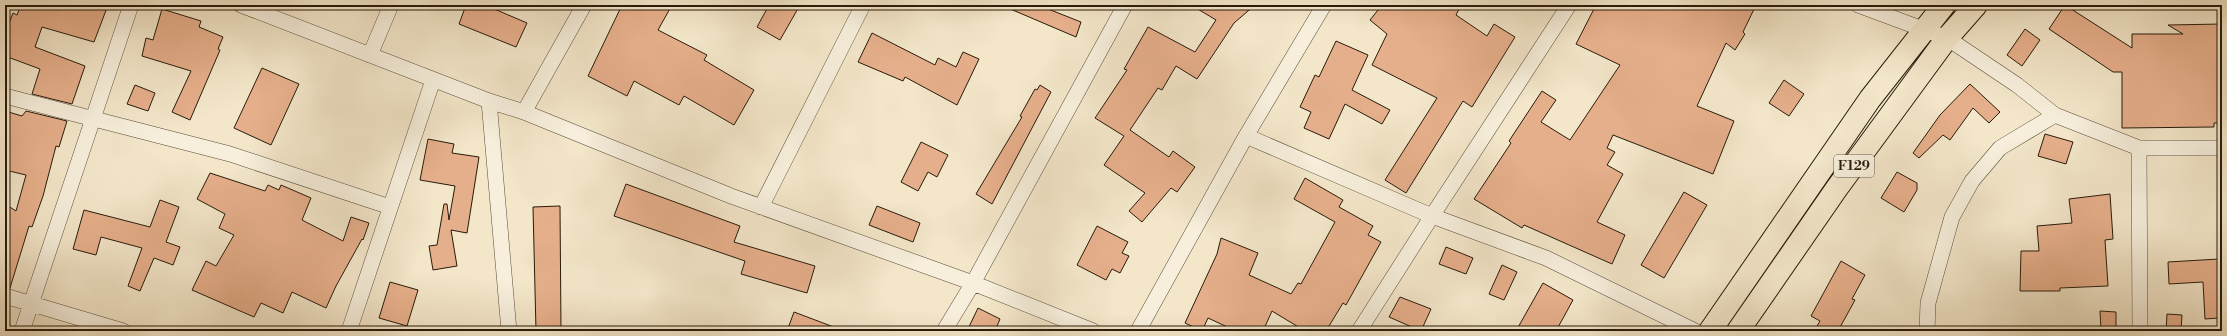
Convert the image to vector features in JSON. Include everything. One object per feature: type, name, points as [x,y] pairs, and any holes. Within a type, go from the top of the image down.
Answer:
[{"type":"main road","name":"F129","points":[[1710,331],[1857,117],[1944,5]]},
{"type":"main road","name":"F129","points":[[1738,331],[1800,238],[1947,38],[1976,5]]},
{"type":"street","points":[[22,331],[131,5]]},
{"type":"street","points":[[241,5],[489,102],[524,112],[761,207],[972,283],[1093,331]]},
{"type":"street","points":[[370,55],[391,5]]},
{"type":"street","points":[[524,112],[584,5]]},
{"type":"street","points":[[761,207],[863,5]]},
{"type":"street","points":[[944,331],[1126,5]]},
{"type":"street","points":[[1138,331],[1246,136],[1324,5]]},
{"type":"street","points":[[1359,331],[1432,216],[1570,5]]},
{"type":"street","points":[[1858,5],[1947,38],[2017,85],[2055,115],[2139,148],[2222,148]]},
{"type":"street","points":[[349,331],[433,80]]},
{"type":"street","points":[[5,96],[230,154],[390,207]]},
{"type":"street","points":[[489,102],[509,331]]},
{"type":"street","points":[[1927,331],[1928,302],[1952,217],[1972,181],[2000,148],[2055,115]]},
{"type":"street","points":[[1246,136],[1432,216],[1546,258],[1695,331]]},
{"type":"street","points":[[2139,148],[2140,331]]},
{"type":"street","points":[[5,296],[123,331]]},
{"type":"building","points":[[21,5],[46,5],[58,10],[60,5],[108,5],[94,42],[42,27],[35,47],[85,66],[72,104],[32,94],[40,69],[5,56],[5,34],[13,13],[17,15]]},
{"type":"building","points":[[466,5],[485,5],[527,23],[516,47],[459,24]]},
{"type":"building","points":[[622,5],[672,5],[658,30],[707,55],[704,60],[754,90],[734,125],[684,96],[679,105],[634,81],[627,96],[588,76]]},
{"type":"building","points":[[769,5],[800,5],[780,40],[757,27]]},
{"type":"building","points":[[1001,5],[1038,5],[1081,22],[1076,37]]},
{"type":"building","points":[[1191,5],[1255,5],[1234,23],[1197,79],[1176,66],[1162,90],[1158,88],[1130,130],[1169,157],[1173,151],[1195,167],[1177,192],[1171,188],[1142,222],[1129,211],[1145,193],[1104,165],[1124,136],[1095,118],[1127,70],[1124,69],[1148,27],[1195,52],[1216,20]]},
{"type":"building","points":[[1382,5],[1461,5],[1456,15],[1487,36],[1494,24],[1515,37],[1472,107],[1463,101],[1406,193],[1385,180],[1437,98],[1372,65],[1387,34],[1370,20]]},
{"type":"building","points":[[1596,5],[1756,5],[1743,32],[1745,34],[1735,50],[1726,43],[1697,106],[1734,121],[1713,174],[1613,135],[1607,148],[1615,152],[1607,165],[1623,174],[1597,222],[1625,235],[1612,264],[1524,225],[1522,228],[1474,199],[1511,143],[1509,141],[1542,91],[1556,100],[1541,122],[1570,140],[1620,65],[1576,44]]},
{"type":"building","points":[[2065,5],[2132,48],[2132,34],[2183,34],[2168,25],[2222,24],[2222,123],[2214,123],[2214,127],[2122,128],[2122,72],[2113,72],[2049,29]]},
{"type":"building","points":[[162,9],[201,21],[199,27],[223,37],[218,49],[220,50],[190,120],[172,112],[191,71],[142,56],[146,38],[153,40]]},
{"type":"building","points":[[2025,29],[2040,40],[2022,66],[2007,55]]},
{"type":"building","points":[[872,33],[935,65],[938,58],[956,67],[963,52],[979,59],[957,105],[905,77],[903,81],[858,62]]},
{"type":"building","points":[[1336,41],[1368,55],[1352,90],[1390,110],[1382,124],[1345,104],[1329,139],[1304,128],[1311,112],[1300,107],[1315,75],[1319,77]]},
{"type":"building","points":[[262,68],[299,84],[271,145],[234,128]]},
{"type":"building","points":[[1784,80],[1804,94],[1789,116],[1769,103]]},
{"type":"building","points":[[1970,84],[2000,112],[1989,123],[1973,108],[1950,140],[1943,135],[1919,158],[1913,153],[1940,115]]},
{"type":"building","points":[[135,85],[155,93],[148,111],[127,104]]},
{"type":"building","points":[[1040,85],[1051,92],[992,204],[976,194],[1022,117],[1020,116],[1035,89],[1037,90]]},
{"type":"building","points":[[5,111],[22,116],[26,111],[67,121],[59,147],[56,146],[43,196],[32,227],[29,226],[10,288],[5,287],[5,204],[16,211],[26,175],[5,170]]},
{"type":"building","points":[[2045,134],[2073,142],[2066,164],[2038,156]]},
{"type":"building","points":[[428,139],[454,144],[452,153],[479,157],[467,233],[451,230],[457,266],[433,270],[429,246],[437,245],[444,204],[447,204],[449,220],[455,186],[420,180]]},
{"type":"building","points":[[921,142],[948,155],[937,177],[928,172],[918,191],[901,182]]},
{"type":"building","points":[[1897,172],[1917,183],[1917,190],[1904,212],[1881,198]]},
{"type":"building","points":[[210,173],[265,191],[268,185],[279,190],[281,185],[311,198],[302,220],[343,241],[351,217],[369,223],[363,240],[362,239],[336,286],[326,308],[292,292],[283,313],[261,303],[254,317],[192,290],[206,261],[216,266],[234,235],[219,228],[225,214],[197,199]]},
{"type":"building","points":[[1305,178],[1343,200],[1339,207],[1373,226],[1368,235],[1381,242],[1346,305],[1343,303],[1326,331],[1305,331],[1272,311],[1263,331],[1236,331],[1208,318],[1202,331],[1185,323],[1217,254],[1221,238],[1258,253],[1249,275],[1291,294],[1298,283],[1301,284],[1335,222],[1294,199]]},
{"type":"building","points":[[626,184],[740,226],[734,242],[815,266],[807,293],[741,274],[745,261],[614,216]]},
{"type":"building","points":[[1684,192],[1707,205],[1664,278],[1641,265]]},
{"type":"building","points":[[2110,194],[2113,239],[2105,240],[2108,286],[2060,288],[2060,291],[2020,291],[2021,251],[2039,251],[2037,226],[2072,223],[2069,199]]},
{"type":"building","points":[[160,200],[179,207],[166,242],[180,247],[173,265],[154,258],[140,291],[128,286],[142,248],[101,237],[96,255],[73,249],[84,210],[150,227]]},
{"type":"building","points":[[560,206],[561,331],[536,331],[533,207]]},
{"type":"building","points":[[877,206],[920,223],[913,242],[869,225]]},
{"type":"building","points":[[1097,226],[1128,242],[1122,253],[1129,256],[1120,273],[1112,269],[1106,280],[1077,265]]},
{"type":"building","points":[[1446,247],[1473,258],[1466,274],[1439,264]]},
{"type":"building","points":[[2219,259],[2219,318],[2205,319],[2203,282],[2169,284],[2168,262]]},
{"type":"building","points":[[1841,261],[1865,275],[1852,299],[1855,300],[1838,331],[1814,331],[1820,321],[1811,316]]},
{"type":"building","points":[[1502,265],[1517,272],[1504,300],[1489,294]]},
{"type":"building","points":[[390,282],[418,290],[407,326],[379,318]]},
{"type":"building","points":[[1543,283],[1573,300],[1556,331],[1516,331]]},
{"type":"building","points":[[1400,297],[1431,309],[1421,331],[1389,317]]},
{"type":"building","points":[[978,308],[1000,319],[995,331],[967,331]]},
{"type":"building","points":[[2100,311],[2116,312],[2116,331],[2101,331]]},
{"type":"building","points":[[794,312],[839,329],[839,331],[787,331]]},
{"type":"building","points":[[2167,314],[2182,315],[2181,331],[2166,331]]}]
